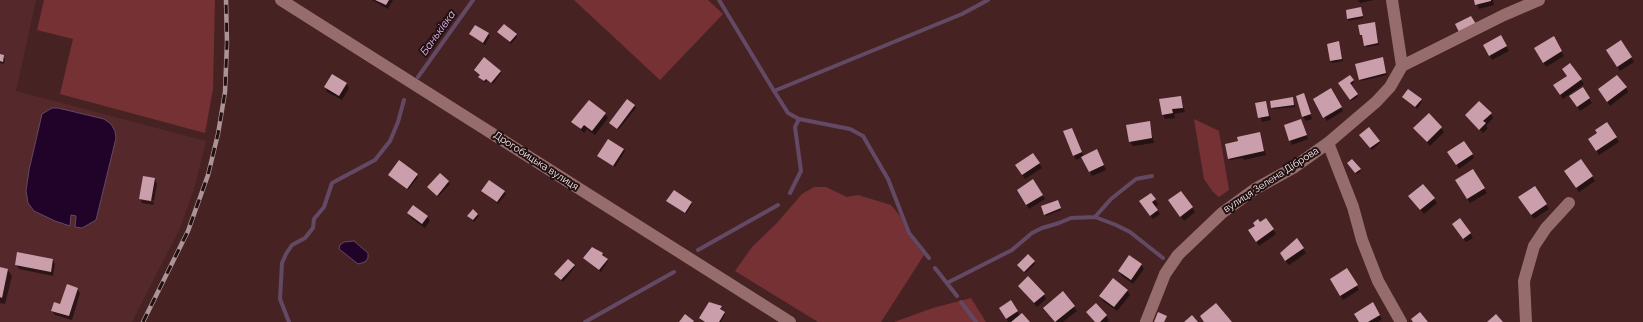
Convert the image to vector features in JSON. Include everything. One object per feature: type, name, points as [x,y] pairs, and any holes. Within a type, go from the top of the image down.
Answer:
[{"type":"street","name":"Дрогобицька вулиця","points":[[281,0],[790,322]]},
{"type":"street","points":[[1392,0],[1402,66],[1504,15],[1539,0]]},
{"type":"street","name":"вулиця Зелена Діброва","points":[[1146,322],[1165,274],[1184,250],[1222,212],[1256,189],[1293,168],[1328,143],[1376,102],[1390,87],[1402,66]]},
{"type":"street","points":[[1328,143],[1353,207],[1362,240],[1378,281],[1401,322]]},
{"type":"street","points":[[1526,322],[1524,281],[1534,246],[1546,228],[1570,203]]},
{"type":"shaded area","points":[[0,0],[36,0],[16,91],[206,141],[194,189],[180,228],[132,322],[0,322]]},
{"type":"shaded area","points":[[44,0],[215,0],[213,89],[205,133],[60,94],[73,39],[37,30]]},
{"type":"shaded area","points":[[574,0],[708,0],[723,14],[660,80]]},
{"type":"shaded area","points":[[52,108],[58,108],[104,119],[111,124],[115,131],[116,138],[96,220],[82,228],[75,227],[76,216],[71,215],[70,226],[34,211],[28,203],[26,191],[29,170],[42,114]]},
{"type":"shaded area","points":[[1194,119],[1219,131],[1229,190],[1219,197],[1213,192],[1204,179]]},
{"type":"shaded area","points":[[814,187],[826,187],[847,197],[858,195],[891,205],[900,216],[908,235],[924,255],[881,322],[818,322],[735,271],[752,247],[777,223],[802,194]]},
{"type":"shaded area","points":[[354,241],[368,253],[368,258],[365,262],[358,264],[339,249],[340,245],[344,242]]},
{"type":"shaded area","points":[[971,298],[986,322],[894,322],[933,308]]},
{"type":"building","points":[[375,0],[389,0],[386,5]]},
{"type":"building","points":[[1474,0],[1491,0],[1491,1],[1475,5]]},
{"type":"building","points":[[1361,7],[1363,16],[1347,19],[1346,10]]},
{"type":"building","points":[[1471,16],[1476,24],[1459,32],[1455,24]]},
{"type":"building","points":[[1375,22],[1378,43],[1364,46],[1358,25]]},
{"type":"building","points":[[504,24],[517,34],[510,42],[497,32]]},
{"type":"building","points":[[475,25],[489,33],[483,43],[469,34]]},
{"type":"building","points":[[1501,35],[1507,46],[1489,56],[1483,45]]},
{"type":"building","points":[[1554,36],[1562,51],[1543,63],[1534,48]]},
{"type":"building","points":[[1621,40],[1632,57],[1617,67],[1606,50]]},
{"type":"building","points":[[1339,41],[1342,59],[1330,61],[1327,44]]},
{"type":"building","points":[[0,54],[4,55],[3,62],[0,61]]},
{"type":"building","points":[[484,57],[501,71],[491,83],[486,79],[484,81],[478,77],[480,75],[474,70]]},
{"type":"building","points":[[1383,57],[1386,73],[1359,80],[1355,64]]},
{"type":"building","points":[[1570,63],[1582,79],[1560,95],[1553,85],[1567,76],[1562,69]]},
{"type":"building","points":[[332,74],[347,83],[339,96],[324,87]]},
{"type":"building","points":[[1350,75],[1354,80],[1350,83],[1358,94],[1350,100],[1338,83]]},
{"type":"building","points":[[1617,75],[1627,87],[1607,102],[1598,89]]},
{"type":"building","points":[[1583,87],[1590,98],[1577,107],[1569,96]]},
{"type":"building","points":[[1331,88],[1342,107],[1323,118],[1313,99]]},
{"type":"building","points":[[1408,89],[1422,99],[1415,107],[1402,97]]},
{"type":"building","points":[[1304,93],[1311,114],[1302,117],[1296,96]]},
{"type":"building","points":[[1181,96],[1183,108],[1172,109],[1173,113],[1162,115],[1159,99]]},
{"type":"building","points":[[1293,97],[1294,105],[1271,108],[1270,101]]},
{"type":"building","points":[[627,99],[635,105],[617,129],[609,123]]},
{"type":"building","points":[[589,100],[606,113],[592,131],[584,125],[581,129],[571,122]]},
{"type":"building","points":[[1266,101],[1269,116],[1258,118],[1255,103]]},
{"type":"building","points":[[1479,101],[1492,113],[1483,121],[1486,123],[1479,130],[1465,115]]},
{"type":"building","points":[[1429,113],[1442,127],[1427,142],[1413,128]]},
{"type":"building","points":[[1301,119],[1307,135],[1289,141],[1284,125]]},
{"type":"building","points":[[1150,121],[1152,138],[1129,142],[1126,125]]},
{"type":"building","points":[[1607,122],[1617,137],[1596,151],[1588,139],[1597,133],[1595,130]]},
{"type":"building","points":[[1369,127],[1380,141],[1370,148],[1359,135]]},
{"type":"building","points":[[1072,128],[1082,152],[1073,156],[1063,131]]},
{"type":"building","points":[[1260,132],[1264,151],[1228,159],[1225,144],[1238,141],[1237,137]]},
{"type":"building","points":[[608,139],[624,149],[613,166],[597,156]]},
{"type":"building","points":[[1464,141],[1473,154],[1456,165],[1447,152]]},
{"type":"building","points":[[1097,149],[1104,165],[1089,172],[1081,157]]},
{"type":"building","points":[[1033,153],[1040,163],[1022,175],[1015,165]]},
{"type":"building","points":[[1352,159],[1361,169],[1355,173],[1347,163]]},
{"type":"building","points":[[1581,159],[1593,176],[1576,188],[1564,171]]},
{"type":"building","points":[[399,160],[418,174],[407,189],[388,175]]},
{"type":"building","points":[[1473,169],[1485,188],[1467,199],[1455,180]]},
{"type":"building","points":[[440,173],[449,181],[437,196],[427,187]]},
{"type":"building","points":[[143,176],[155,178],[151,201],[139,199]]},
{"type":"building","points":[[1033,179],[1043,195],[1026,205],[1017,190]]},
{"type":"building","points":[[489,180],[505,191],[497,202],[481,191]]},
{"type":"building","points":[[1423,184],[1435,198],[1420,210],[1408,196]]},
{"type":"building","points":[[1535,186],[1547,204],[1531,215],[1518,197]]},
{"type":"building","points":[[674,190],[692,202],[685,213],[666,201]]},
{"type":"building","points":[[1181,191],[1193,207],[1180,217],[1168,200]]},
{"type":"building","points":[[1151,193],[1156,199],[1152,202],[1158,210],[1150,216],[1139,201]]},
{"type":"building","points":[[1058,200],[1061,208],[1044,215],[1041,206]]},
{"type":"building","points":[[413,205],[428,216],[422,224],[407,213]]},
{"type":"building","points":[[473,209],[478,214],[473,220],[467,216]]},
{"type":"building","points":[[1266,218],[1274,229],[1256,242],[1248,230],[1255,226],[1253,223],[1258,219],[1260,222]]},
{"type":"building","points":[[1460,218],[1471,233],[1463,239],[1452,224]]},
{"type":"building","points":[[1297,238],[1304,248],[1285,261],[1280,253]]},
{"type":"building","points":[[592,247],[603,253],[602,255],[608,259],[599,270],[583,258]]},
{"type":"building","points":[[17,252],[53,259],[51,272],[15,265]]},
{"type":"building","points":[[1028,254],[1035,261],[1024,272],[1017,265]]},
{"type":"building","points":[[1129,255],[1142,264],[1131,280],[1118,271]]},
{"type":"building","points":[[568,259],[575,265],[561,280],[554,274]]},
{"type":"building","points":[[0,267],[8,269],[2,298],[0,297]]},
{"type":"building","points":[[1347,268],[1358,285],[1340,296],[1330,279]]},
{"type":"building","points":[[1028,276],[1045,294],[1034,303],[1018,286]]},
{"type":"building","points":[[1113,278],[1128,290],[1114,307],[1099,296]]},
{"type":"building","points":[[67,284],[78,288],[69,316],[51,311],[54,302],[60,304]]},
{"type":"building","points":[[1063,291],[1075,306],[1055,322],[1043,308]]},
{"type":"building","points":[[1011,300],[1018,311],[1006,319],[999,308]]},
{"type":"building","points":[[709,302],[722,306],[720,309],[725,312],[719,322],[705,322],[699,318]]},
{"type":"building","points":[[1373,302],[1380,315],[1368,322],[1359,322],[1354,314]]},
{"type":"building","points":[[1096,303],[1107,315],[1100,322],[1095,322],[1086,312]]},
{"type":"building","points":[[1216,303],[1232,322],[1204,322],[1200,316]]},
{"type":"building","points":[[1158,312],[1167,316],[1164,322],[1154,322]]},
{"type":"building","points":[[1420,312],[1428,322],[1413,322],[1411,319]]},
{"type":"building","points":[[1022,313],[1030,322],[1011,322]]},
{"type":"building","points":[[685,314],[694,321],[679,322]]},
{"type":"building","points":[[1496,314],[1503,322],[1487,322]]},
{"type":"building","points":[[1192,315],[1198,322],[1184,322]]},
{"type":"waterway","name":"Баньківка","points":[[418,77],[473,0]]},
{"type":"waterway","points":[[719,0],[774,91],[962,14],[988,0]]},
{"type":"waterway","points":[[774,91],[788,113],[799,119],[850,129],[863,136],[888,179],[909,233],[929,258]]},
{"type":"waterway","name":"Баньківка","points":[[289,322],[280,299],[282,263],[286,254],[292,245],[305,238],[313,228],[314,219],[324,207],[332,183],[375,160],[390,141],[398,122],[404,100]]},
{"type":"waterway","points":[[790,193],[801,171],[795,127],[799,119]]},
{"type":"waterway","points":[[1095,217],[1111,199],[1136,179],[1152,176]]},
{"type":"waterway","points":[[698,250],[778,205]]},
{"type":"waterway","points":[[947,283],[1012,250],[1032,233],[1071,218],[1095,217],[1116,225],[1130,232],[1163,258]]},
{"type":"waterway","points":[[935,268],[957,296]]},
{"type":"waterway","points":[[585,322],[674,272]]},
{"type":"waterway","points":[[961,302],[976,322]]},
{"type":"railway","points":[[143,322],[188,231],[208,175],[218,134],[225,92],[227,43],[226,0]]}]
